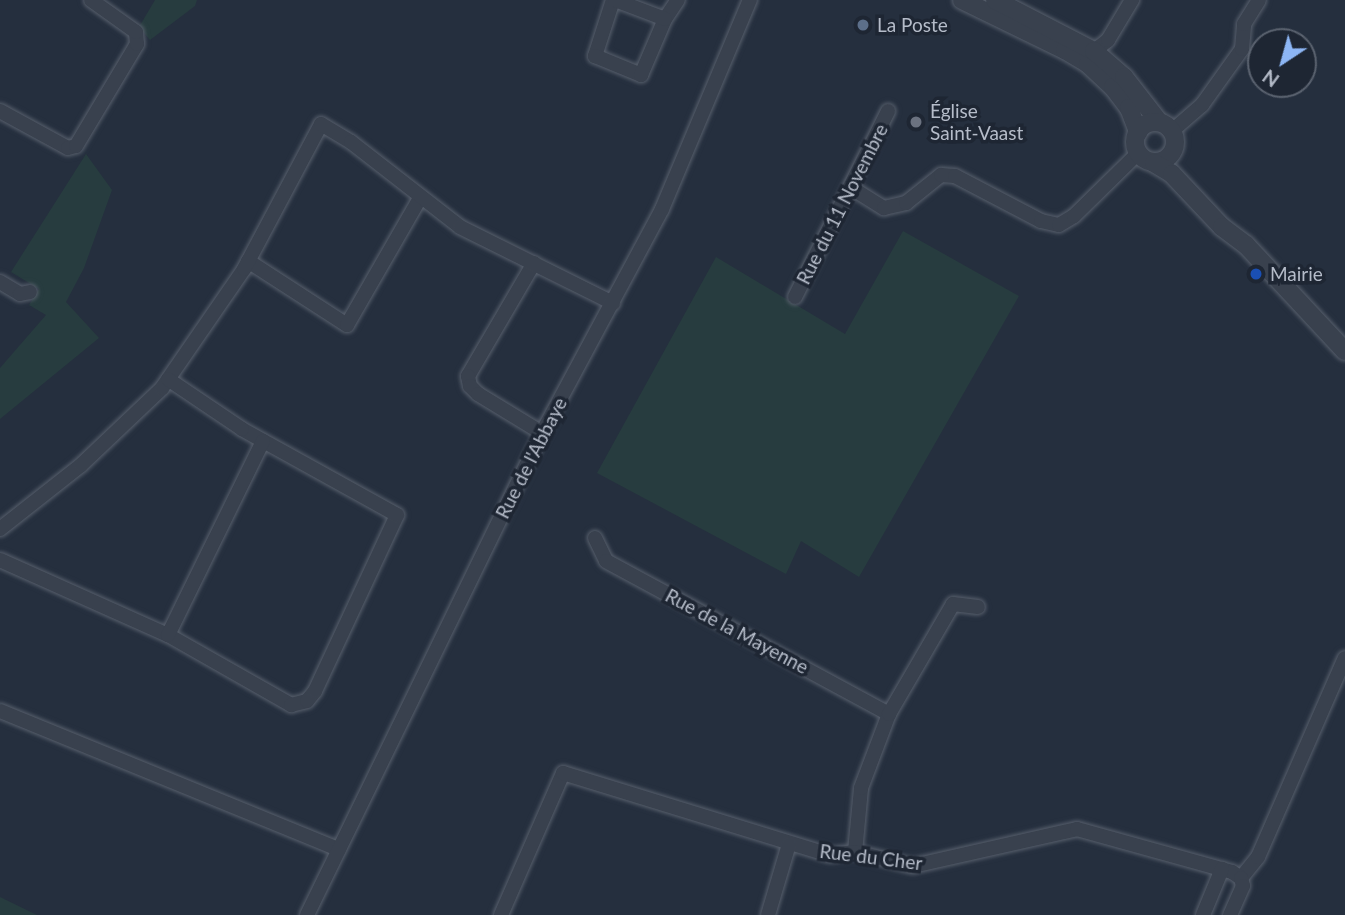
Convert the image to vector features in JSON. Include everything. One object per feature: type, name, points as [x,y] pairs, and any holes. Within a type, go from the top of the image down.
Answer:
[{"type":"street","points":[[0,111],[68,148],[76,146],[137,44],[136,32],[91,0]]},
{"type":"street","points":[[665,19],[614,0],[594,56],[642,75],[665,19],[678,0]]},
{"type":"street","name":"Rue de l'Abbaye","points":[[307,915],[542,433],[662,209],[750,0]]},
{"type":"street","points":[[962,0],[1065,50],[1088,65],[1114,87],[1129,108],[1138,132]]},
{"type":"street","points":[[995,0],[1094,51],[1124,77],[1175,138],[1172,154],[1161,162],[1154,163]]},
{"type":"street","points":[[1094,51],[1108,40],[1132,0]]},
{"type":"street","points":[[1259,0],[1244,24],[1242,49],[1202,105],[1166,126],[1143,126],[1135,139],[1138,153],[1172,174],[1345,351]]},
{"type":"street","name":"Rue du 11 Novembre","points":[[795,297],[888,111]]},
{"type":"street","points":[[0,529],[81,466],[168,379],[248,261],[321,124],[351,142],[460,227],[613,303]]},
{"type":"street","points":[[850,187],[884,208],[906,204],[941,175],[955,176],[1041,221],[1059,225],[1074,216],[1138,153]]},
{"type":"street","points":[[1172,154],[1184,172],[1229,222],[1235,236]]},
{"type":"street","points":[[248,261],[347,325],[420,198]]},
{"type":"street","points":[[534,263],[468,376],[470,386],[478,394],[542,433]]},
{"type":"street","points":[[0,282],[20,294],[30,292]]},
{"type":"street","points":[[0,560],[10,567],[168,635],[291,705],[307,701],[315,691],[397,515],[263,441],[168,379]]},
{"type":"street","points":[[168,635],[263,441]]},
{"type":"street","name":"Rue de la Mayenne","points":[[595,538],[606,561],[889,714]]},
{"type":"street","points":[[855,852],[861,788],[889,714],[953,604],[978,607]]},
{"type":"street","points":[[1230,915],[1243,886],[1241,878],[1258,857],[1345,658]]},
{"type":"street","points":[[0,711],[339,849]]},
{"type":"street","name":"Rue du Cher","points":[[501,915],[563,774],[831,856],[855,852],[923,866],[1077,829],[1222,869],[1241,878]]},
{"type":"street","points":[[768,915],[789,844]]},
{"type":"street","points":[[1203,915],[1222,869]]},
{"type":"green space","points":[[155,0],[197,0],[195,6],[150,40],[139,27]]},
{"type":"green space","points":[[86,154],[112,190],[84,268],[66,302],[99,338],[0,419],[0,368],[46,315],[29,305],[39,289],[11,272]]},
{"type":"green space","points":[[903,231],[1019,296],[859,577],[801,541],[786,574],[597,473],[716,257],[845,334]]},
{"type":"green space","points":[[0,897],[37,915],[0,915]]},
{"type":"place","name":"La Poste","points":[[863,25]]},
{"type":"place","name":"Église Saint-Vaast","points":[[916,122]]},
{"type":"place","name":"Mairie","points":[[1256,274]]}]
